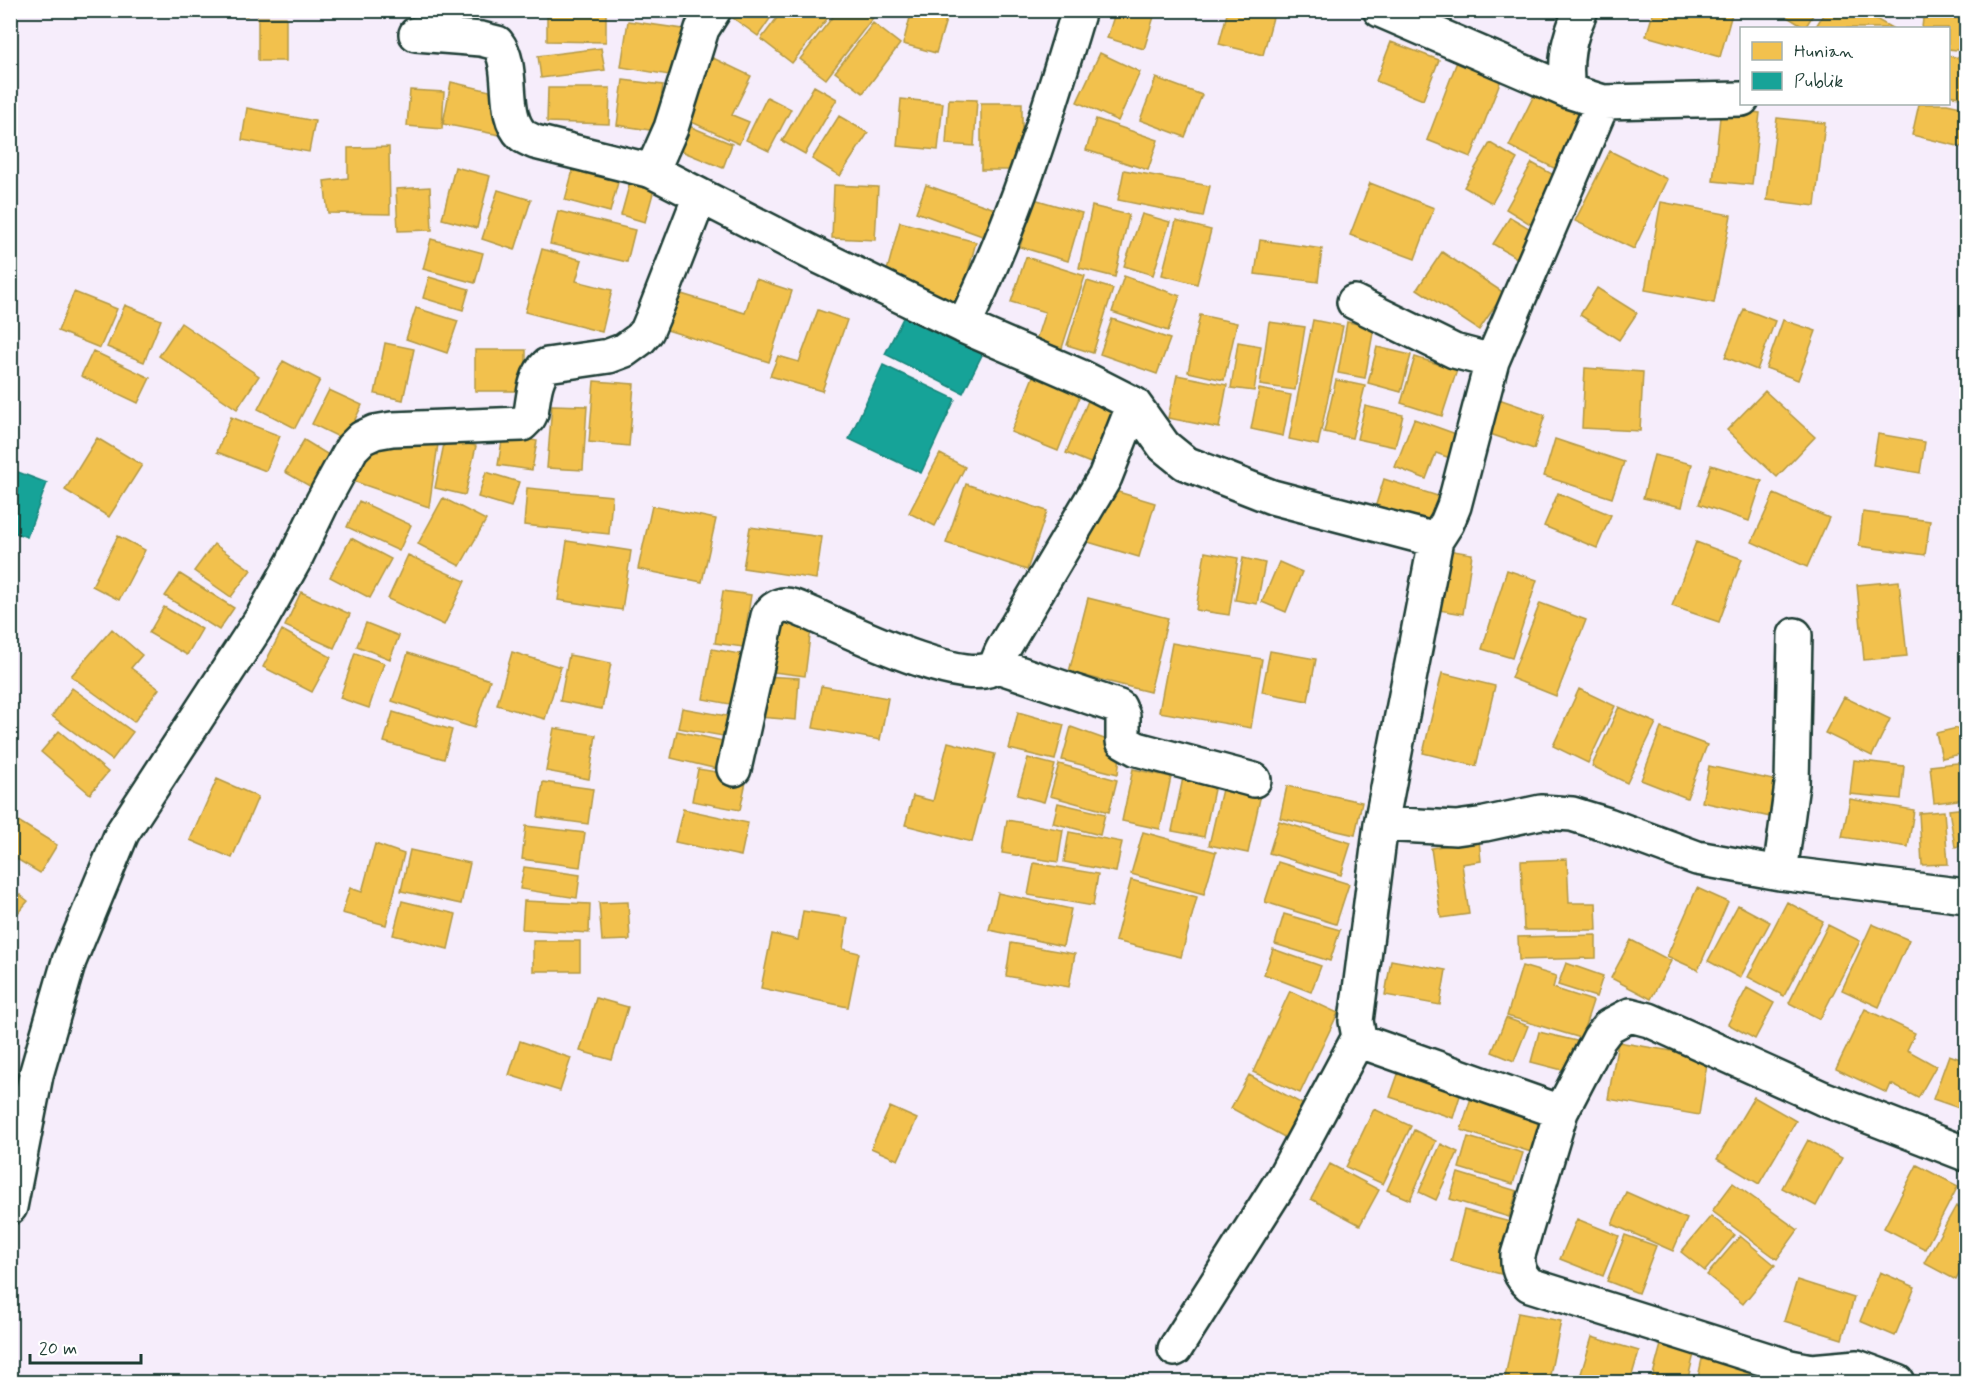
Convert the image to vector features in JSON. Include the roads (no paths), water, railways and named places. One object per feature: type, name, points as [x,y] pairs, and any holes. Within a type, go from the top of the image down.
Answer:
[{"type":"street","points":[[652,171],[670,128],[702,29],[714,10]]},
{"type":"street","points":[[963,326],[987,276],[1048,111],[1079,10]]},
{"type":"street","points":[[1380,10],[1568,91],[1603,102],[1740,99]]},
{"type":"street","points":[[1568,91],[1566,58],[1572,30],[1581,10]]},
{"type":"street","points":[[416,34],[481,39],[496,43],[505,61],[516,127],[522,135],[535,142],[652,171],[818,256],[963,326],[1081,377],[1134,404],[1164,446],[1185,463],[1272,497],[1436,540]]},
{"type":"street","points":[[1561,1112],[1366,1043],[1359,1037],[1356,1021],[1381,824],[1436,540],[1454,506],[1492,361],[1603,102]]},
{"type":"street","points":[[10,1207],[36,1075],[69,961],[122,833],[262,618],[352,448],[362,438],[375,432],[392,429],[522,424],[529,417],[537,378],[547,365],[609,356],[633,345],[647,331],[700,196]]},
{"type":"street","points":[[1354,302],[1454,351],[1492,361]]},
{"type":"street","points":[[734,769],[768,616],[774,607],[780,605],[807,612],[916,660],[969,671],[987,670],[995,665],[1105,477],[1134,404]]},
{"type":"street","points":[[1780,873],[1792,784],[1795,635]]},
{"type":"street","points":[[995,665],[1104,700],[1119,707],[1123,716],[1123,741],[1137,749],[1254,780]]},
{"type":"street","points":[[1381,824],[1456,828],[1541,812],[1572,814],[1697,858],[1780,873],[1966,896]]},
{"type":"street","points":[[1898,1383],[1857,1367],[1811,1371],[1790,1367],[1530,1285],[1519,1271],[1518,1255],[1561,1112],[1599,1039],[1609,1026],[1630,1015],[1649,1020],[1822,1098],[1966,1154]]},
{"type":"street","points":[[1175,1349],[1284,1177],[1359,1037]]}]
